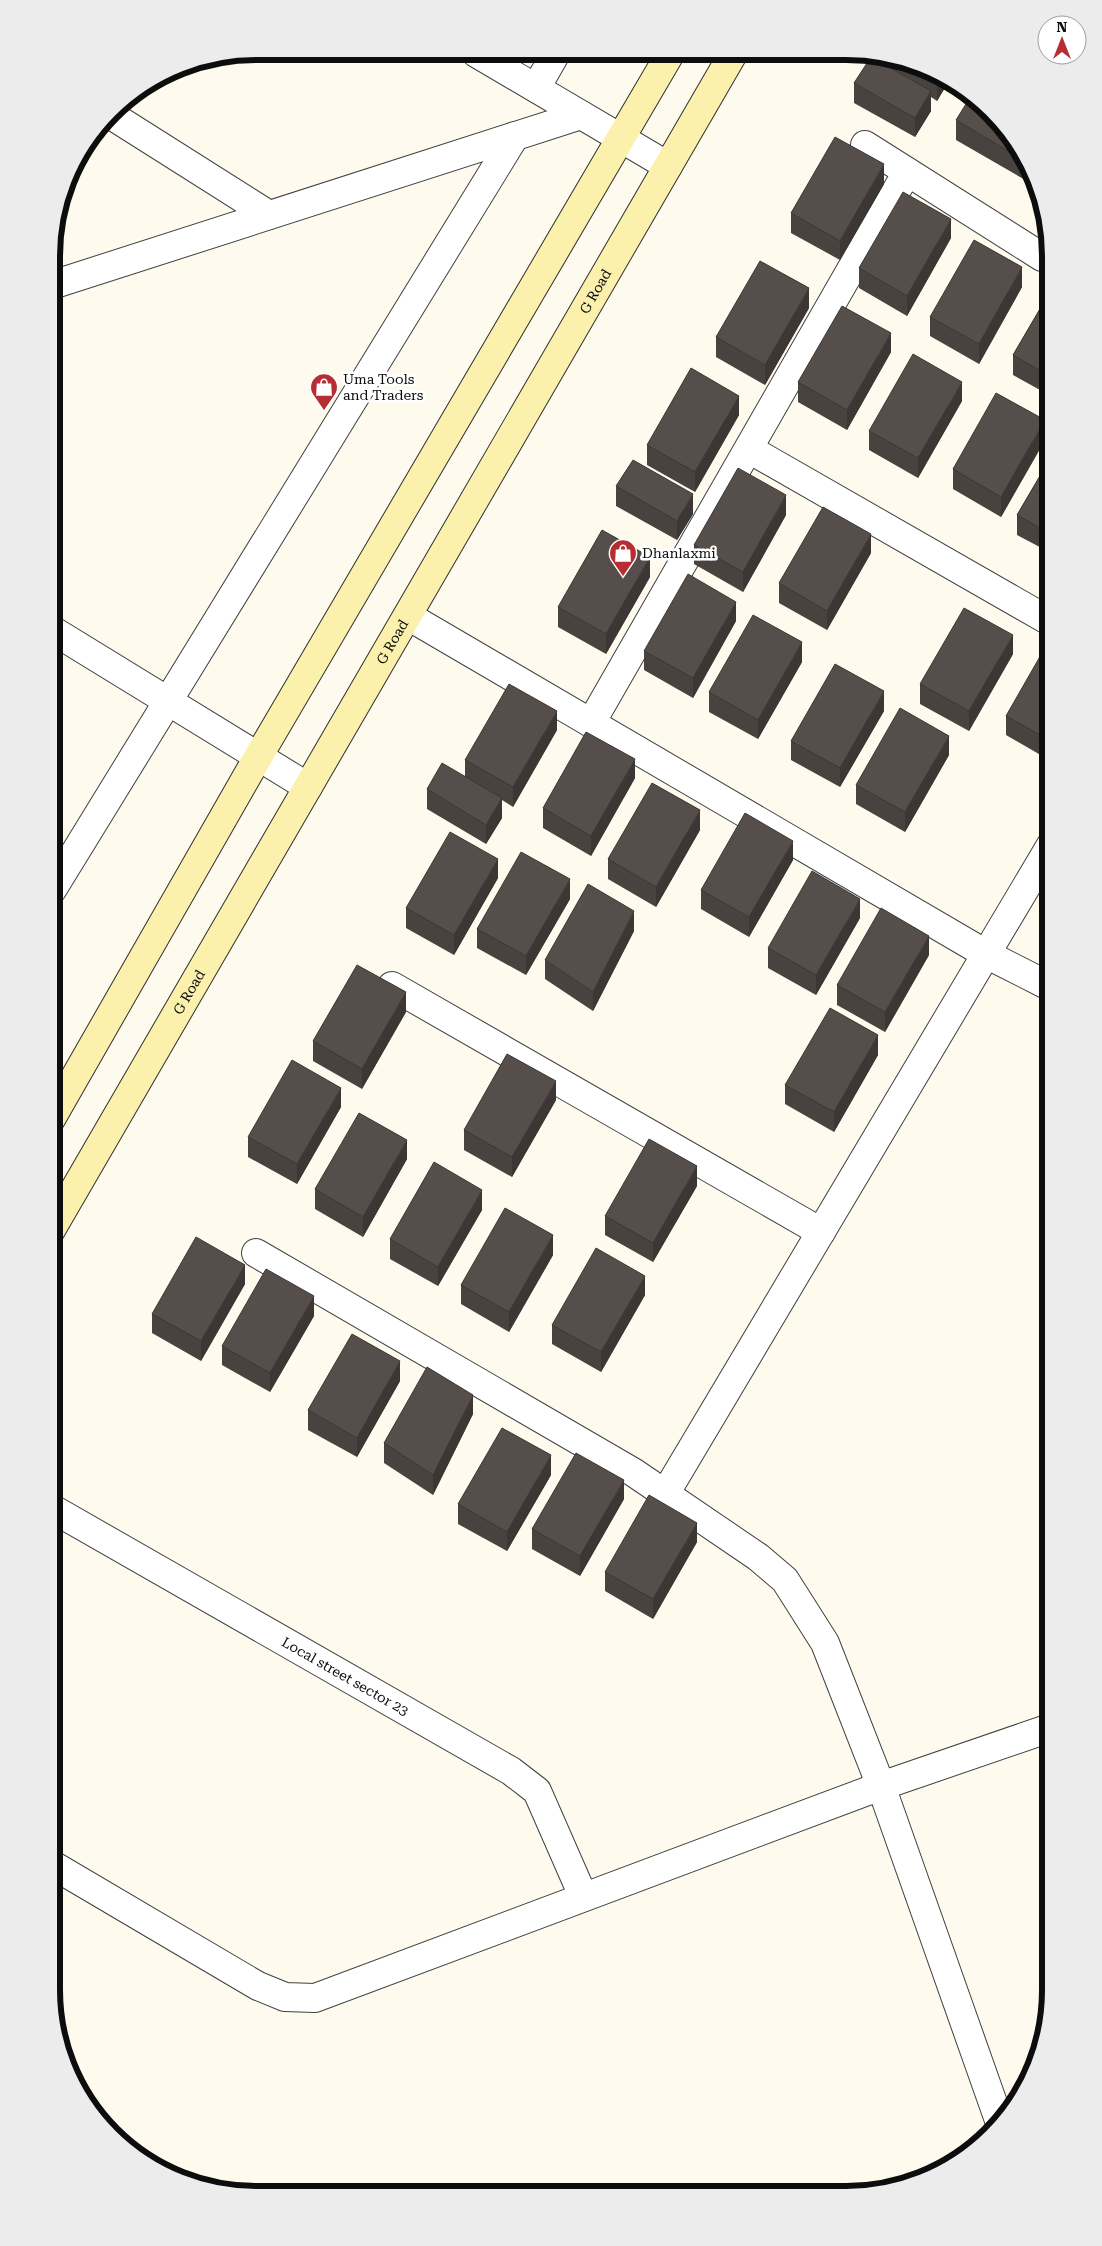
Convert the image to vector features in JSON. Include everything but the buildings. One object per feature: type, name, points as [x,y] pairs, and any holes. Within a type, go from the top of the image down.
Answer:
[{"type":"street","points":[[488,60],[668,166]]},
{"type":"street","points":[[536,88],[552,60]]},
{"type":"street","points":[[60,1105],[258,757],[666,60]]},
{"type":"street","name":"G Road","points":[[60,1216],[730,60]]},
{"type":"street","points":[[60,282],[581,115]]},
{"type":"street","points":[[117,119],[269,215]]},
{"type":"street","points":[[60,877],[166,701],[515,136]]},
{"type":"street","points":[[865,145],[907,172],[1042,250]]},
{"type":"street","points":[[591,723],[907,172]]},
{"type":"street","points":[[749,449],[1042,617]]},
{"type":"street","points":[[408,616],[986,954],[1042,982]]},
{"type":"street","points":[[60,635],[308,788]]},
{"type":"street","points":[[665,1494],[1042,860]]},
{"type":"street","points":[[392,986],[821,1232]]},
{"type":"street","points":[[256,1253],[633,1472],[758,1557],[785,1580],[825,1643],[881,1786],[997,2114]]},
{"type":"street","name":"Local street sector 23","points":[[60,1513],[511,1771],[538,1792],[583,1896]]},
{"type":"street","points":[[60,1869],[258,1986],[285,1997],[315,1998],[583,1896],[881,1786],[1042,1731]]},
{"type":"place","name":"Uma Tools and Traders","points":[[324,411]]},
{"type":"place","name":"Dhanlaxmi","points":[[623,577]]}]
